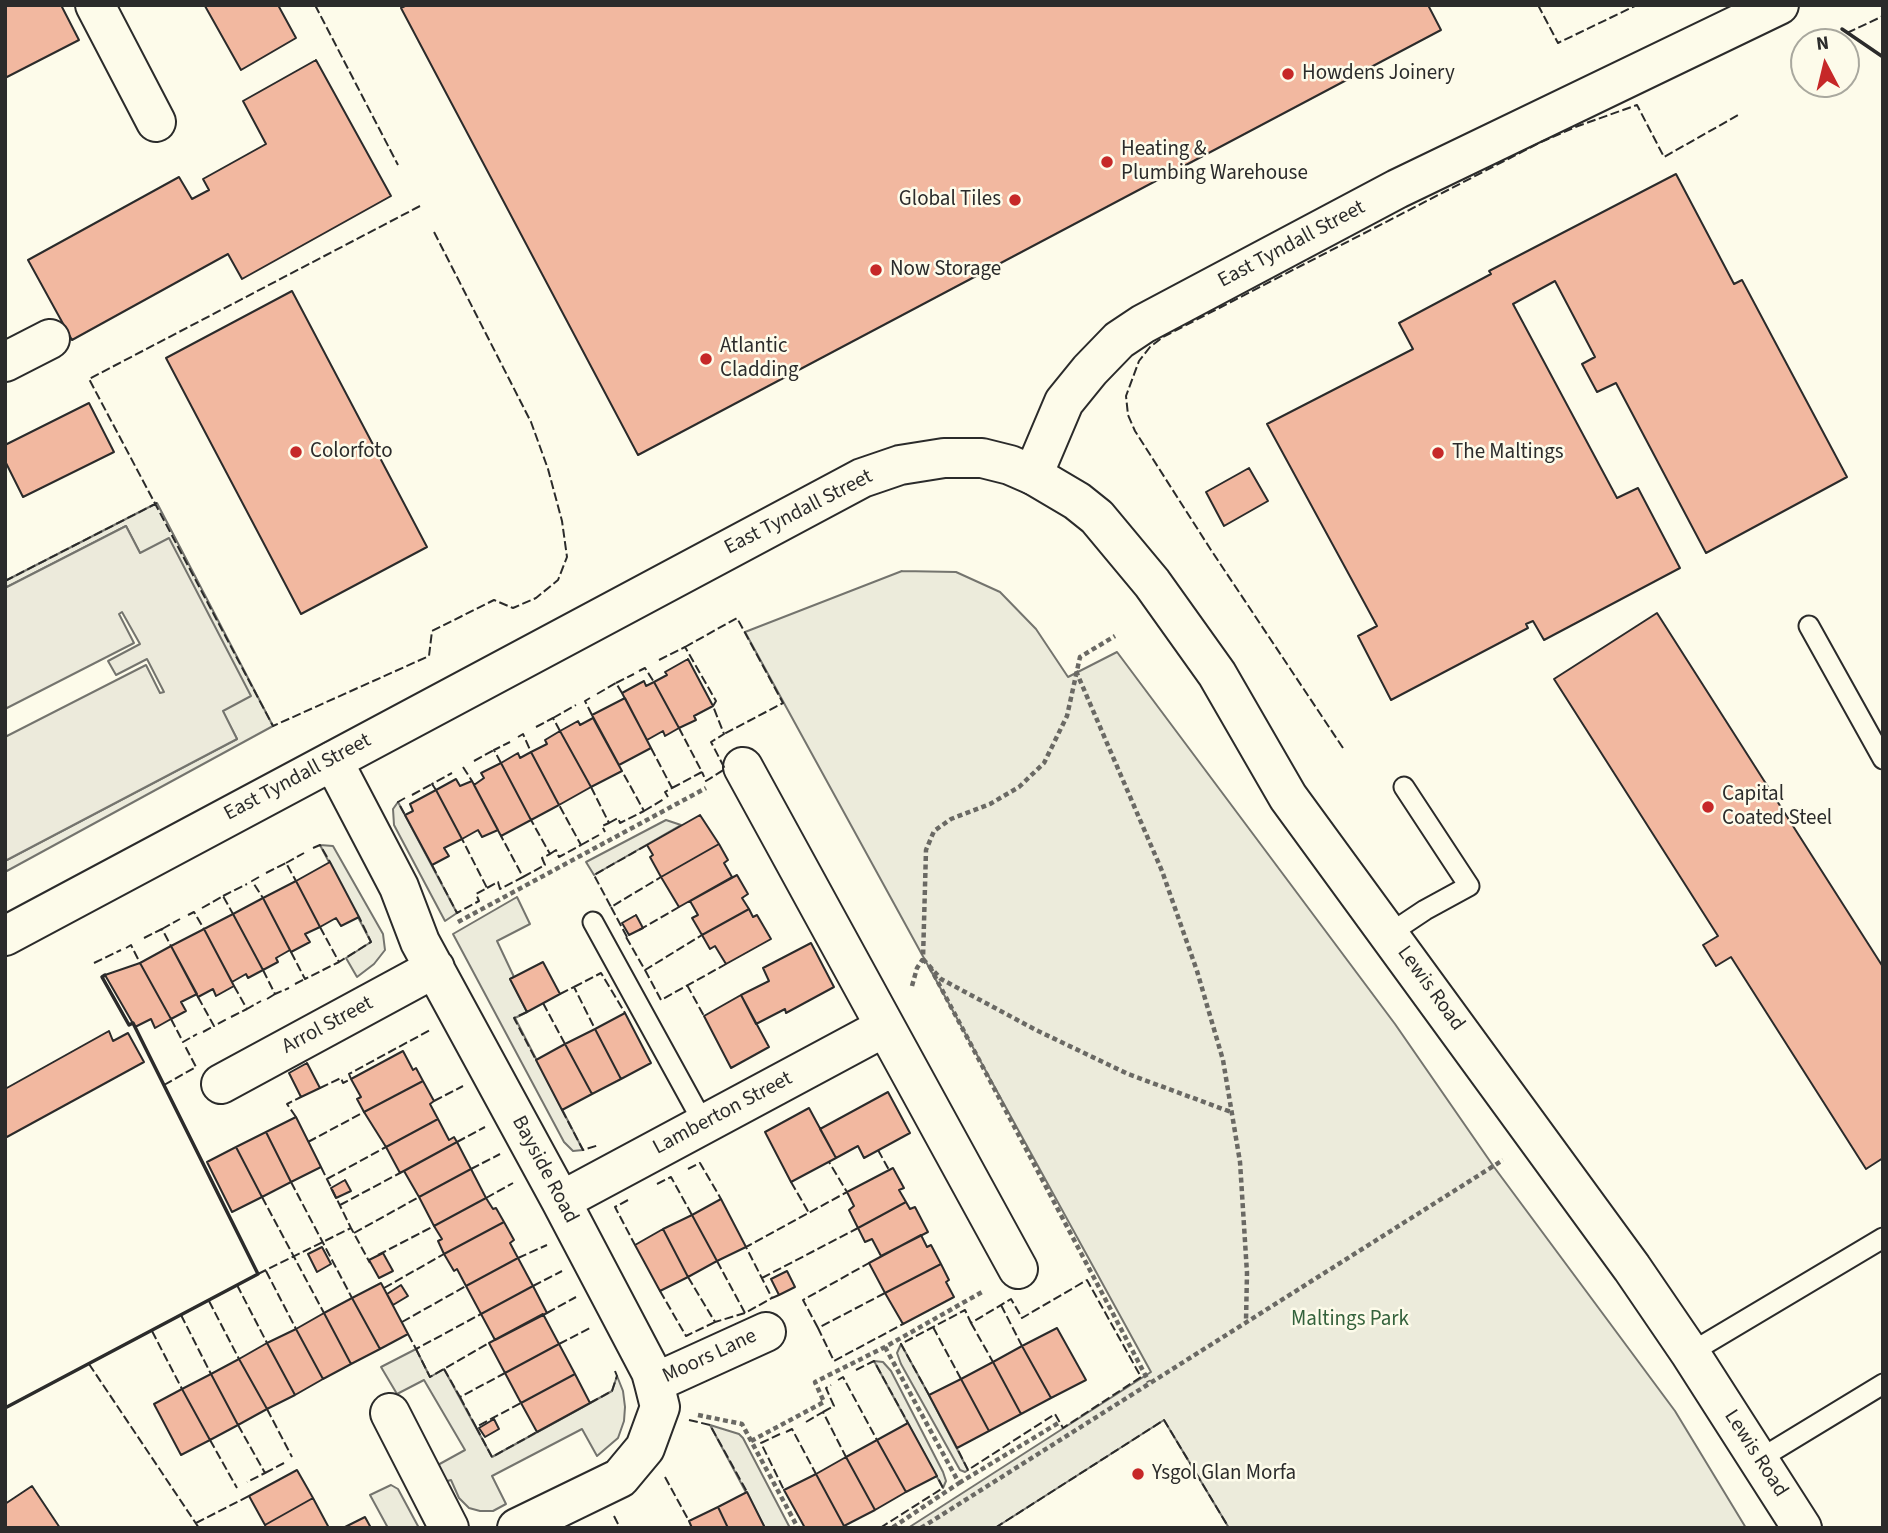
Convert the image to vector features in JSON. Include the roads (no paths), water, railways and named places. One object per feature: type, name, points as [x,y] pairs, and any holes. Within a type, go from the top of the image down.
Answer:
[{"type":"street","points":[[95,5],[156,122]]},
{"type":"street","name":"East Tyndall Street","points":[[5,936],[862,478],[900,466],[944,458],[982,458],[1010,465],[1033,475],[1064,402],[1119,340],[1143,324],[1397,189],[1779,5]]},
{"type":"street","points":[[5,362],[50,339]]},
{"type":"street","name":"Lewis Road","points":[[1033,475],[1077,501],[1097,517],[1135,560],[1217,674],[1288,797],[1632,1268],[1802,1528]]},
{"type":"street","name":"Bayside Road","points":[[333,761],[399,887],[428,955],[651,1372],[657,1395]]},
{"type":"street","points":[[743,767],[1018,1269]]},
{"type":"street","name":"Arrol Street","points":[[221,1084],[428,955]]},
{"type":"street","name":"Lamberton Street","points":[[561,1201],[885,1027]]},
{"type":"street","name":"Moors Lane","points":[[657,1395],[766,1332]]},
{"type":"street","points":[[517,1528],[620,1478],[645,1448],[657,1395]]},
{"type":"street","points":[[390,1413],[449,1528]]},
{"type":"lane","points":[[1809,626],[1883,759]]},
{"type":"lane","points":[[1389,934],[1469,886],[1404,787]]},
{"type":"lane","points":[[593,922],[704,1124]]},
{"type":"lane","points":[[1690,1353],[1883,1238]]},
{"type":"lane","points":[[1758,1460],[1883,1384]]},
{"type":"place","name":"Howdens Joinery","points":[[1288,74]]},
{"type":"place","name":"Heating & Plumbing Warehouse","points":[[1107,162]]},
{"type":"place","name":"Global Tiles","points":[[1015,200]]},
{"type":"place","name":"Now Storage","points":[[876,270]]},
{"type":"place","name":"Atlantic Cladding","points":[[706,359]]},
{"type":"place","name":"Colorfoto","points":[[296,452]]},
{"type":"place","name":"The Maltings","points":[[1438,453]]},
{"type":"place","name":"Capital Coated Steel","points":[[1708,807]]},
{"type":"place","name":"Ysgol Glan Morfa","points":[[1138,1474]]},
{"type":"park label","name":"Maltings Park","points":[[1350,1320]]}]
